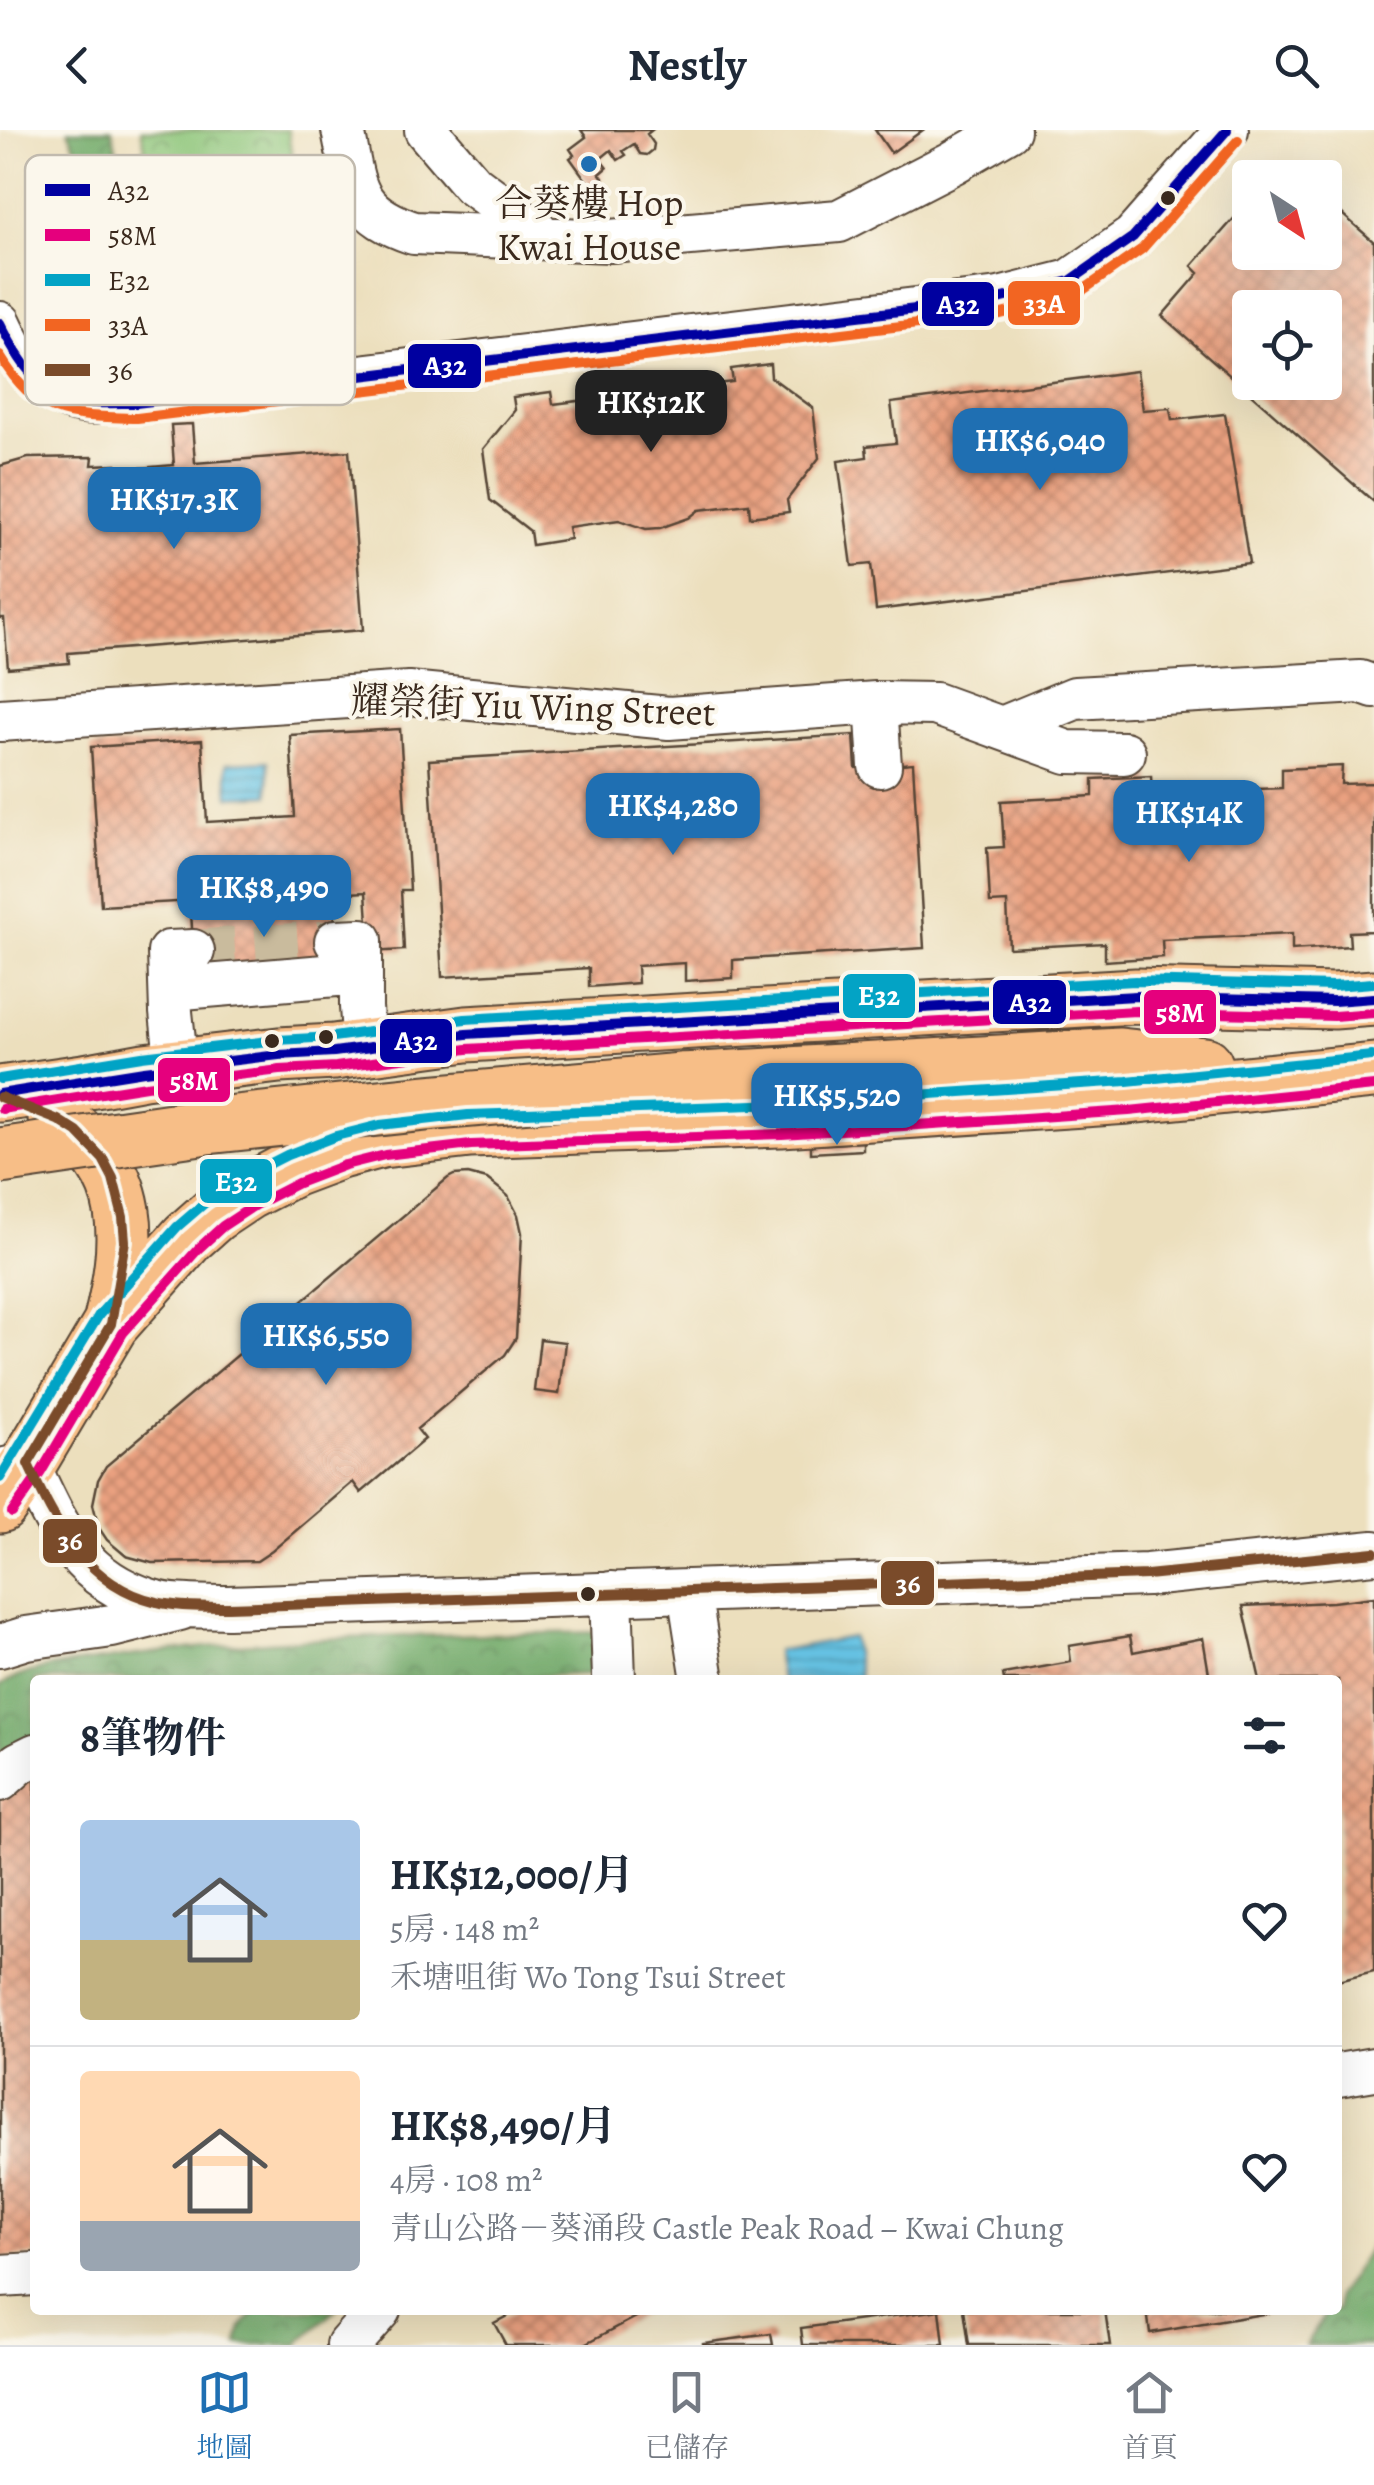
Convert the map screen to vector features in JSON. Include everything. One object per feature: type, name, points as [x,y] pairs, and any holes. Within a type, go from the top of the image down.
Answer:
[{"type":"main road","points":[[0,1096],[144,1071],[466,1034],[1136,996],[1354,999]]},
{"type":"main road","points":[[0,1131],[201,1102],[1120,1030],[1264,1016],[1354,999]]},
{"type":"main road","points":[[0,1156],[681,1067],[1120,1056],[1312,1075]]},
{"type":"main road","points":[[9,1480],[112,1324],[188,1238],[247,1192],[292,1168],[340,1151],[382,1140],[470,1130],[781,1119],[1128,1096],[1374,1070]]},
{"type":"main road","points":[[0,1096],[58,1120],[76,1132],[108,1168],[119,1197],[125,1241],[112,1324]]},
{"type":"street","points":[[343,130],[348,155]]},
{"type":"street","points":[[426,130],[472,184],[545,238]]},
{"type":"street","points":[[355,188],[364,205],[391,225],[414,233],[610,241],[838,222],[1009,130]]},
{"type":"street","points":[[355,377],[998,299],[1070,280],[1133,237],[1227,130]]},
{"type":"street","points":[[6,352],[25,370]]},
{"type":"street","points":[[1002,728],[1075,698],[1360,682],[1374,687]]},
{"type":"street","name":"耀榮街 Yiu Wing Street","points":[[0,720],[409,693],[670,718],[876,703],[935,704],[1067,752],[1114,761]]},
{"type":"street","points":[[876,703],[880,766]]},
{"type":"street","points":[[177,1068],[170,952],[193,951]]},
{"type":"street","points":[[170,989],[348,957],[364,1047]]},
{"type":"street","points":[[9,1480],[58,1526],[79,1558],[113,1586],[152,1602],[195,1606],[1148,1576],[1374,1552]]},
{"type":"street","points":[[689,1591],[702,1675]]},
{"type":"street","points":[[611,1594],[614,1675]]},
{"type":"street","points":[[0,1646],[195,1606]]},
{"type":"street","points":[[0,1780],[30,1758]]},
{"type":"street","points":[[1342,2074],[1374,2069]]},
{"type":"street","points":[[0,2276],[30,2274]]},
{"type":"street","points":[[348,2345],[375,2315]]},
{"type":"green space","points":[[68,130],[112,130],[118,155],[79,155]]},
{"type":"green space","points":[[141,130],[288,130],[291,155],[134,155],[145,148]]},
{"type":"green space","points":[[597,1632],[595,1674],[30,1675],[30,1738],[0,1756],[0,1686],[25,1674],[53,1667],[231,1645]]},
{"type":"green space","points":[[1374,2240],[1374,2345],[1305,2345],[1325,2315],[1342,2315],[1342,2290]]},
{"type":"green space","points":[[252,2315],[330,2315],[297,2345],[238,2345],[242,2326]]},
{"type":"water","points":[[268,761],[269,795],[229,797],[227,763]]},
{"type":"water","points":[[852,1637],[859,1675],[780,1675],[776,1651]]},
{"type":"building","name":"合葵樓 Hop Kwai House","points":[[581,130],[652,130],[647,134],[654,144],[653,150],[647,155],[640,154],[634,144],[618,160],[611,150],[600,159],[607,168],[600,174],[603,178],[591,187],[570,158],[574,155],[570,149],[586,137]]},
{"type":"building","points":[[875,130],[923,130],[891,153]]},
{"type":"building","points":[[1342,214],[1374,242],[1374,502],[1258,400],[1342,400],[1342,290],[1232,290],[1232,377],[1162,316],[1199,273],[1192,266],[1232,221],[1232,270],[1342,270]]},
{"type":"building","points":[[770,364],[771,377],[813,408],[819,458],[787,500],[789,512],[750,517],[749,504],[699,510],[689,518],[646,529],[619,520],[568,527],[570,539],[532,545],[530,531],[490,500],[483,449],[515,410],[513,397],[551,392],[553,404],[733,382],[731,369]]},
{"type":"building","points":[[1137,371],[1143,410],[1170,408],[1172,420],[1225,414],[1249,563],[876,610],[871,564],[852,566],[838,461],[867,457],[866,446],[896,443],[891,403]]},
{"type":"building","points":[[192,424],[195,463],[349,451],[363,630],[68,653],[69,663],[8,668],[4,618],[0,618],[0,466],[28,458],[93,457],[92,465],[116,464],[116,470],[174,465],[171,425]]},
{"type":"building","points":[[400,729],[410,890],[401,890],[404,950],[370,952],[366,892],[101,906],[91,747],[202,740],[207,822],[295,817],[290,735]]},
{"type":"building","points":[[854,735],[856,768],[913,763],[924,948],[733,960],[733,978],[685,981],[685,963],[637,966],[638,983],[589,987],[589,968],[442,977],[429,760]]},
{"type":"building","points":[[1342,766],[1341,784],[1374,783],[1374,931],[1349,932],[1350,946],[1292,950],[1292,934],[1162,940],[1163,957],[1105,961],[1105,943],[1009,948],[1007,902],[990,903],[987,848],[1004,847],[1001,801],[1093,796],[1093,779],[1151,776],[1152,793],[1282,788],[1282,769]]},
{"type":"building","points":[[334,904],[337,967],[195,976],[191,912]]},
{"type":"building","points":[[863,1142],[863,1150],[811,1153],[811,1145]]},
{"type":"building","points":[[468,1174],[487,1179],[501,1190],[518,1215],[522,1233],[516,1338],[505,1355],[417,1429],[425,1439],[361,1493],[353,1482],[257,1561],[152,1563],[126,1556],[107,1540],[99,1528],[93,1504],[98,1480],[106,1466],[448,1178]]},
{"type":"building","points":[[540,1339],[565,1342],[559,1394],[534,1391]]},
{"type":"building","points":[[1374,1597],[1374,1972],[1342,1980],[1342,1675],[1259,1675],[1243,1606]]},
{"type":"building","points":[[1130,1636],[1133,1652],[1203,1638],[1209,1675],[1003,1675],[1071,1662],[1069,1646]]},
{"type":"building","points":[[30,1778],[30,2256],[0,2258],[0,1800]]},
{"type":"building","points":[[509,2315],[640,2315],[583,2345],[506,2345],[494,2323]]},
{"type":"building","points":[[901,2315],[941,2315],[944,2345],[803,2345],[801,2328]]},
{"type":"building","points":[[965,2315],[1106,2315],[1110,2345],[969,2345]]},
{"type":"building","points":[[1148,2315],[1257,2315],[1150,2333]]},
{"type":"building","points":[[771,2334],[773,2345],[703,2345],[703,2343]]},
{"type":"tunnel","points":[[193,951],[336,941]]},
{"type":"transit line","name":"A32","points":[[355,377],[999,299],[1070,281],[1133,237],[1227,130]]},
{"type":"transit line","name":"33A","points":[[355,392],[1001,314],[1076,295],[1142,249],[1238,140]]},
{"type":"transit line","name":"A32","points":[[0,323],[25,366]]},
{"type":"transit line","name":"33A","points":[[0,356],[25,389]]},
{"type":"transit line","name":"33A","points":[[47,405],[75,414],[137,418],[245,405]]},
{"type":"transit line","name":"E32","points":[[0,1079],[142,1056],[465,1019],[1135,981],[1334,986],[1373,983]]},
{"type":"transit line","name":"A32","points":[[0,1094],[144,1071],[466,1034],[1136,996],[1334,1001],[1374,998]]},
{"type":"transit line","name":"58M","points":[[2,1109],[146,1086],[467,1049],[1136,1011],[1334,1016],[1374,1013]]},
{"type":"transit line","name":"E32","points":[[0,1478],[99,1315],[177,1227],[240,1179],[336,1136],[380,1125],[468,1115],[780,1104],[1127,1081],[1372,1056]]},
{"type":"transit line","name":"58M","points":[[12,1513],[41,1472],[123,1333],[199,1248],[255,1205],[345,1165],[385,1155],[471,1145],[782,1134],[1129,1111],[1374,1086]]},
{"type":"transit line","name":"36","points":[[0,1097],[58,1120],[77,1132],[103,1159],[113,1178],[125,1241],[111,1324],[28,1464],[76,1550],[111,1582],[132,1594],[175,1605],[228,1607],[1147,1575],[1374,1552]]},
{"type":"place","name":"合葵樓 Hop Kwai House","points":[[589,164]]}]
